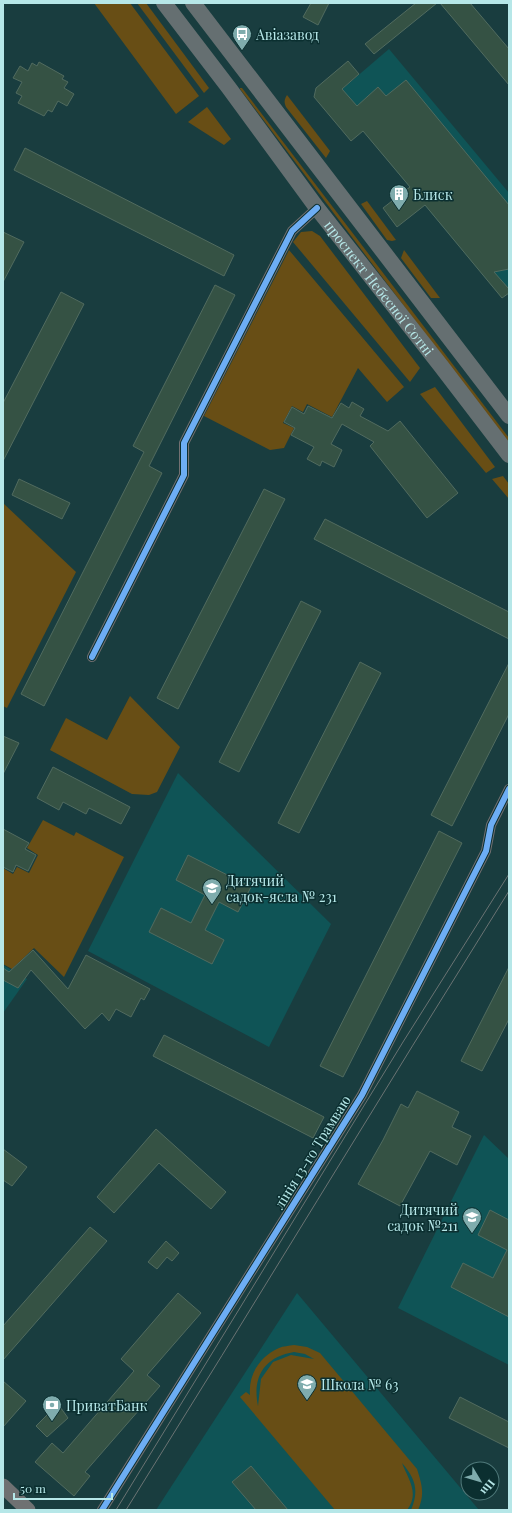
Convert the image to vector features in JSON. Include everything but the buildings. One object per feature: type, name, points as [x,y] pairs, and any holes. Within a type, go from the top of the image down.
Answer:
[{"type":"main road","name":"проспект Небесної Сотні","points":[[164,3],[229,88],[317,208],[509,455]]},
{"type":"main road","name":"проспект Небесної Сотні","points":[[197,8],[509,416]]},
{"type":"main road","points":[[183,28],[197,8]]},
{"type":"main road","points":[[3,1486],[28,1510]]},
{"type":"street","points":[[92,657],[184,475],[184,443],[292,231],[317,208]]},
{"type":"street","name":"лінія 13-го Трамваю","points":[[102,1510],[362,1095],[486,851],[491,825],[509,789]]},
{"type":"shaded area","points":[[94,3],[130,3],[199,96],[176,114]]},
{"type":"shaded area","points":[[137,3],[146,3],[209,88],[204,93]]},
{"type":"shaded area","points":[[389,49],[509,193],[509,293],[502,298],[334,96]]},
{"type":"shaded area","points":[[242,88],[509,438],[509,445],[240,89]]},
{"type":"shaded area","points":[[287,95],[330,151],[326,158],[286,107],[285,98]]},
{"type":"shaded area","points":[[207,107],[231,139],[224,145],[188,122]]},
{"type":"shaded area","points":[[367,201],[396,240],[387,240],[361,204]]},
{"type":"shaded area","points":[[312,231],[320,236],[420,368],[410,382],[293,242],[301,232]]},
{"type":"shaded area","points":[[289,250],[404,387],[387,402],[358,368],[332,417],[307,404],[303,412],[292,406],[283,423],[294,428],[284,448],[270,450],[204,416]]},
{"type":"shaded area","points":[[404,250],[440,298],[431,298],[401,258]]},
{"type":"shaded area","points":[[435,387],[495,467],[486,473],[420,394]]},
{"type":"shaded area","points":[[503,476],[509,484],[509,499],[492,479]]},
{"type":"shaded area","points":[[3,503],[76,572],[7,708],[3,706]]},
{"type":"shaded area","points":[[130,696],[180,747],[157,792],[149,795],[132,794],[50,750],[66,718],[107,740]]},
{"type":"shaded area","name":"Дитячий садок-ясла № 231","points":[[178,773],[331,924],[269,1047],[88,951]]},
{"type":"shaded area","points":[[43,820],[74,836],[76,832],[124,857],[64,977],[34,948],[12,969],[3,964],[3,868],[13,874],[17,867],[29,873],[38,855],[27,848]]},
{"type":"shaded area","points":[[3,965],[27,979],[3,1013]]},
{"type":"shaded area","name":"Дитячий садок №211","points":[[484,1135],[509,1159],[509,1365],[398,1308]]},
{"type":"shaded area","name":"Школа № 63","points":[[297,1293],[460,1487],[460,1501],[471,1501],[479,1510],[156,1510]]},
{"type":"shaded area","points":[[294,1345],[307,1347],[320,1353],[417,1469],[422,1490],[422,1499],[418,1510],[411,1510],[415,1497],[415,1485],[410,1474],[402,1463],[410,1480],[413,1492],[411,1504],[407,1510],[335,1510],[240,1397],[246,1392],[250,1395],[253,1373],[266,1356],[272,1351],[281,1347]],"holes":[[[294,1352],[305,1354],[314,1359],[291,1355],[273,1362],[261,1379],[258,1406],[257,1386],[262,1370],[275,1358]]]},
{"type":"tram line","points":[[116,1510],[403,1042],[509,874]]},
{"type":"tram line","points":[[126,1510],[509,891]]},
{"type":"cycle path","points":[[92,657],[184,475],[184,443],[292,231],[317,208]]},
{"type":"cycle path","points":[[102,1510],[362,1095],[486,851],[491,825],[509,789]]},
{"type":"place","name":"Авіазавод","points":[[242,51]]},
{"type":"place","name":"Блиск","points":[[399,211]]},
{"type":"place","name":"Дитячий садок-ясла № 231","points":[[212,905]]},
{"type":"place","name":"Дитячий садок №211","points":[[472,1234]]},
{"type":"place","name":"Школа № 63","points":[[307,1401]]},
{"type":"place","name":"ПриватБанк","points":[[52,1422]]}]
